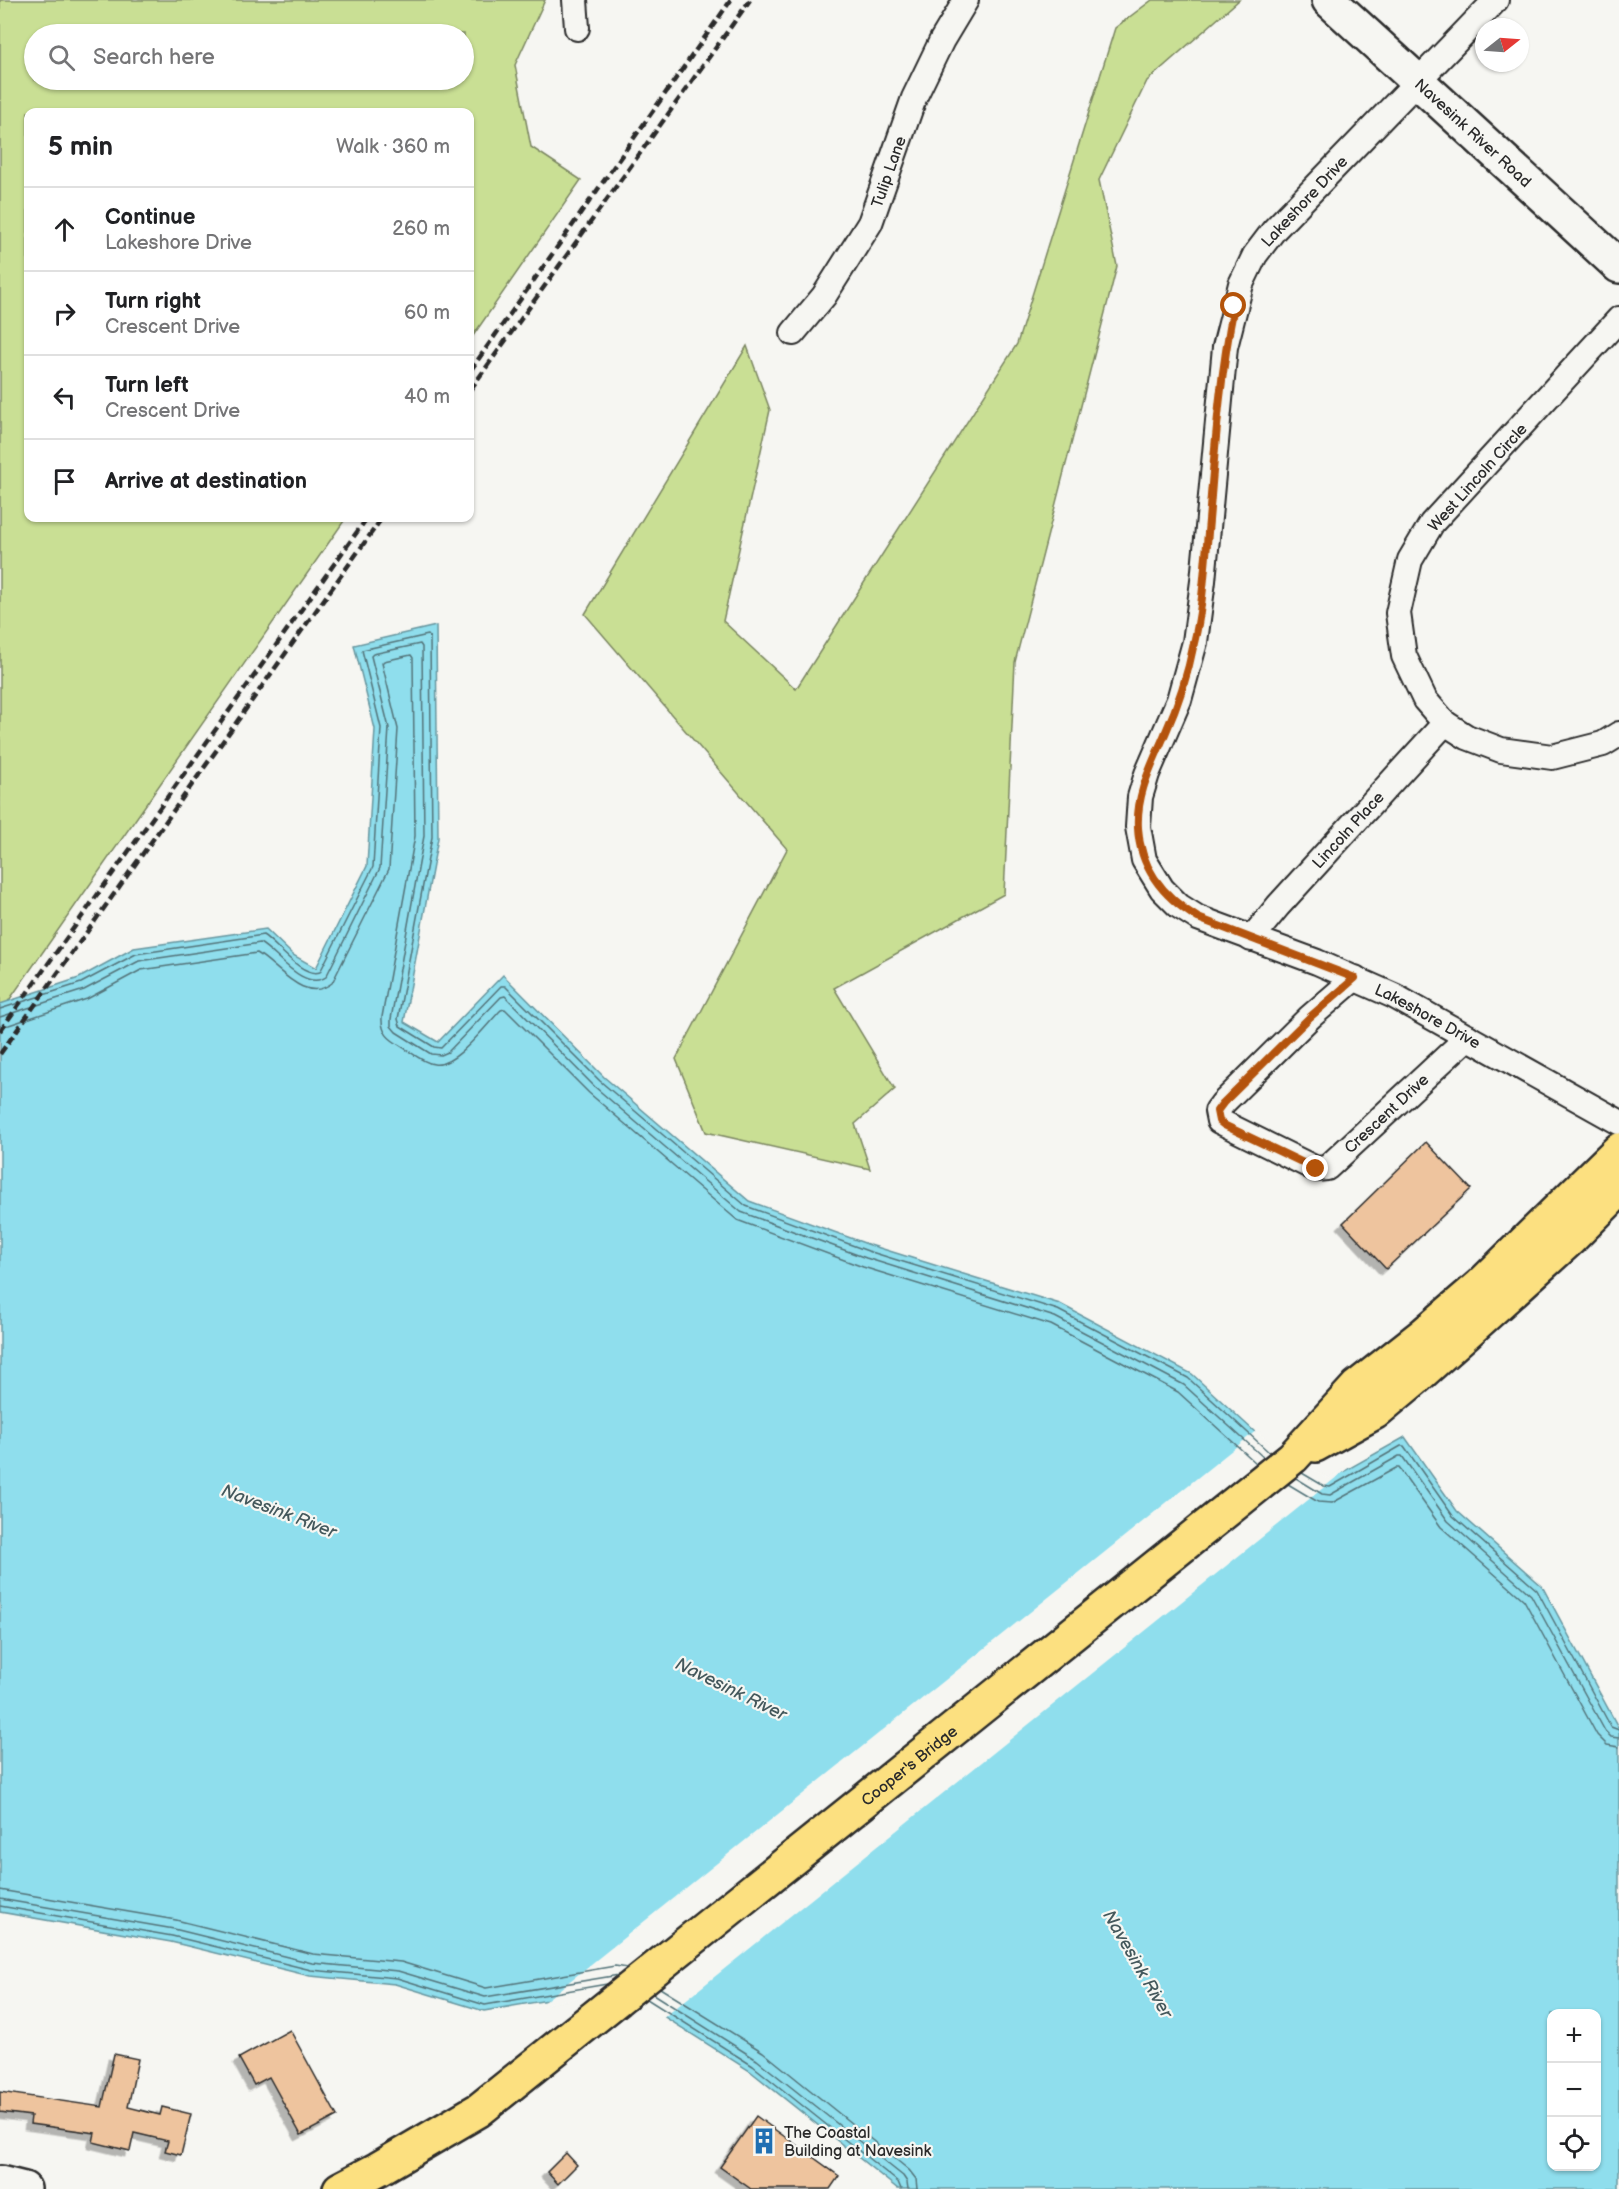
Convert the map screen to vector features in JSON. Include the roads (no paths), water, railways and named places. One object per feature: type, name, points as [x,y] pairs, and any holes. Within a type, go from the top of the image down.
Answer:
[{"type":"highway","points":[[1293,1457],[1357,1387],[1475,1290],[1537,1233],[1619,1150]]},
{"type":"highway","points":[[1293,1457],[1375,1412],[1569,1240],[1619,1190]]},
{"type":"highway","name":"Cooper's Bridge","points":[[340,2189],[479,2110],[1293,1457]]},
{"type":"main road","name":"Navesink River Road","points":[[1329,0],[1619,266]]},
{"type":"main road","points":[[0,2183],[24,2189]]},
{"type":"street","points":[[575,0],[578,28]]},
{"type":"street","name":"Tulip Lane","points":[[793,333],[824,296],[870,223],[914,98],[942,39],[966,0]]},
{"type":"street","name":"Lakeshore Drive","points":[[1496,0],[1274,230],[1255,255],[1241,284],[1226,347],[1195,642],[1179,700],[1147,774],[1140,797],[1138,827],[1144,860],[1162,889],[1179,906],[1198,918],[1317,962],[1394,996],[1619,1122]]},
{"type":"street","name":"West Lincoln Circle","points":[[1619,320],[1432,523],[1410,560],[1398,613],[1404,656],[1425,700],[1445,723],[1467,737],[1501,750],[1552,757],[1603,744],[1619,734]]},
{"type":"street","name":"Lincoln Place","points":[[1251,939],[1278,906],[1445,723]]},
{"type":"street","name":"Crescent Drive","points":[[1355,978],[1310,1017],[1223,1103],[1217,1111],[1219,1121],[1316,1169],[1327,1168],[1468,1037]]},
{"type":"water","name":"Navesink River","points":[[436,626],[438,838],[404,1022],[438,1042],[503,975],[604,1077],[749,1201],[870,1245],[1060,1304],[1192,1374],[1269,1445],[1327,1481],[1405,1437],[1457,1511],[1542,1586],[1619,1729],[1619,2189],[898,2189],[750,2071],[619,1988],[484,2011],[395,1984],[310,1976],[171,1942],[0,1912],[0,1004],[79,978],[134,948],[266,929],[293,955],[316,968],[367,866],[375,729],[354,645]]},
{"type":"railway","points":[[474,365],[731,0]]},
{"type":"railway","points":[[474,384],[750,0]]},
{"type":"railway","points":[[0,1031],[364,522]]},
{"type":"railway","points":[[0,1054],[379,522]]},
{"type":"place","name":"The Coastal Building at Navesink","points":[[764,2141]]}]
